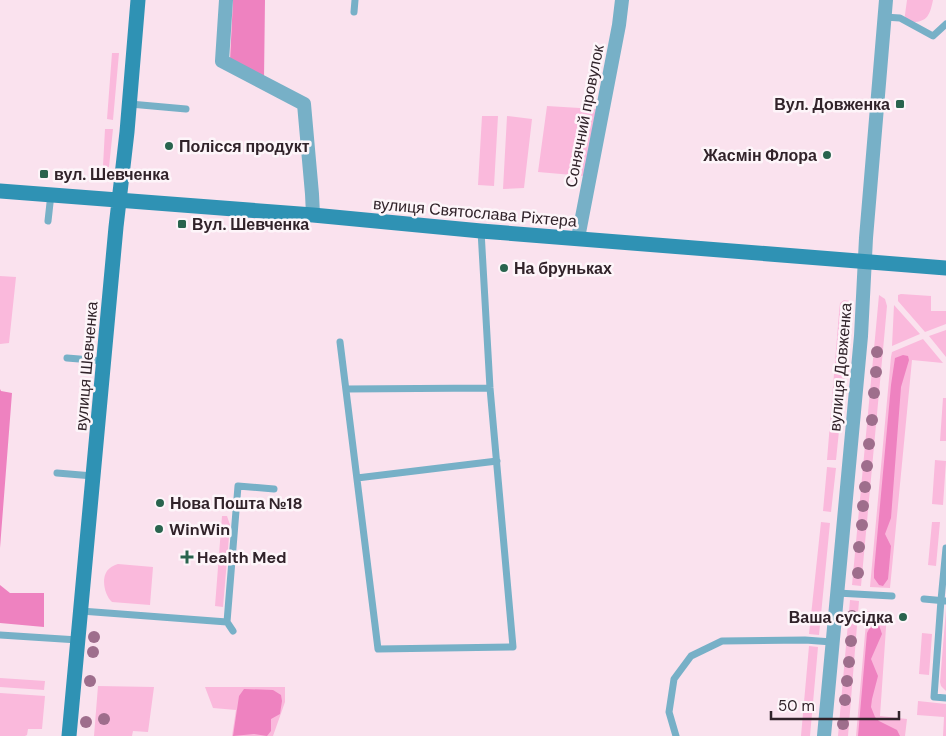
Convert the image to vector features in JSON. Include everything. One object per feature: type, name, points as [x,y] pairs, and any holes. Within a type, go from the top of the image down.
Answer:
[{"type":"street","name":"вулиця Шевченка","points":[[69,736],[138,0]]},
{"type":"street","points":[[226,0],[222,61],[304,104],[312,194],[312,215]]},
{"type":"street","name":"Сонячний провулок","points":[[578,238],[619,25],[622,0]]},
{"type":"street","name":"вулиця Довженка","points":[[824,736],[861,336],[865,262],[886,0]]},
{"type":"street","name":"вулиця Святослава Ріхтера","points":[[0,191],[946,268]]},
{"type":"lane","points":[[354,12],[355,0]]},
{"type":"lane","points":[[884,17],[900,18],[933,36],[946,24]]},
{"type":"lane","points":[[129,104],[186,108]]},
{"type":"lane","points":[[48,221],[50,194]]},
{"type":"lane","points":[[340,342],[378,649],[513,647],[490,388],[481,231]]},
{"type":"lane","points":[[67,358],[104,362]]},
{"type":"lane","points":[[346,389],[490,388]]},
{"type":"lane","points":[[357,478],[497,460]]},
{"type":"lane","points":[[57,473],[93,476]]},
{"type":"lane","points":[[233,631],[227,622],[238,486],[274,489]]},
{"type":"lane","points":[[946,548],[934,697],[946,698]]},
{"type":"lane","points":[[837,592],[892,596]]},
{"type":"lane","points":[[924,599],[943,600]]},
{"type":"lane","points":[[80,611],[227,622]]},
{"type":"lane","points":[[0,634],[78,640]]},
{"type":"lane","points":[[676,736],[669,712],[674,679],[691,656],[722,641],[805,640],[832,642]]},
{"type":"shaded area","points":[[233,0],[265,0],[264,79],[230,60]]},
{"type":"shaded area","points":[[907,0],[933,0],[928,16],[917,22],[904,22]]},
{"type":"shaded area","points":[[112,53],[119,53],[113,120],[107,119]]},
{"type":"shaded area","points":[[547,106],[596,109],[584,176],[538,172]]},
{"type":"shaded area","points":[[482,116],[498,116],[494,186],[478,185]]},
{"type":"shaded area","points":[[507,116],[532,119],[524,188],[503,189]]},
{"type":"shaded area","points":[[105,129],[113,129],[109,167],[103,166]]},
{"type":"shaded area","points":[[0,276],[16,277],[9,343],[0,344]]},
{"type":"shaded area","points":[[879,295],[885,299],[887,306],[861,586],[852,585]]},
{"type":"shaded area","points":[[898,295],[931,296],[931,311],[946,311],[946,324],[925,332],[898,301]]},
{"type":"shaded area","points":[[844,300],[850,301],[851,315],[836,460],[827,460],[840,303]]},
{"type":"shaded area","points":[[894,305],[920,334],[892,346]]},
{"type":"shaded area","points":[[946,330],[946,357],[929,336]]},
{"type":"shaded area","points":[[923,339],[943,363],[912,360],[890,588],[870,587],[892,352]]},
{"type":"shaded area","points":[[903,355],[908,356],[909,360],[901,387],[891,518],[885,534],[891,546],[888,579],[883,586],[879,585],[874,578],[874,571],[891,385],[895,358]]},
{"type":"shaded area","points":[[0,389],[1,391],[12,393],[0,548]]},
{"type":"shaded area","points":[[943,398],[946,398],[946,441],[940,441]]},
{"type":"shaded area","points":[[935,460],[946,461],[943,505],[932,504]]},
{"type":"shaded area","points":[[827,467],[836,468],[831,512],[823,511]]},
{"type":"shaded area","points":[[222,516],[227,516],[230,525],[223,607],[215,606]]},
{"type":"shaded area","points":[[821,522],[830,523],[819,635],[809,634]]},
{"type":"shaded area","points":[[932,522],[940,522],[936,566],[928,565]]},
{"type":"shaded area","points":[[118,564],[153,567],[150,605],[112,602],[109,599],[104,585],[105,575],[111,567]]},
{"type":"shaded area","points":[[0,585],[10,593],[44,593],[44,627],[0,623]]},
{"type":"shaded area","points":[[850,600],[859,601],[848,736],[838,736]]},
{"type":"shaded area","points":[[946,609],[946,691],[940,682]]},
{"type":"shaded area","points":[[867,611],[887,613],[880,716],[907,719],[905,736],[856,736]]},
{"type":"shaded area","points":[[875,625],[879,625],[882,634],[871,659],[878,676],[871,707],[879,721],[897,730],[900,736],[858,736],[867,633]]},
{"type":"shaded area","points":[[922,633],[932,634],[929,675],[919,674]]},
{"type":"shaded area","points":[[809,646],[818,647],[810,736],[801,736]]},
{"type":"shaded area","points":[[0,678],[45,681],[44,690],[0,687]]},
{"type":"shaded area","points":[[98,686],[154,687],[148,732],[133,731],[132,736],[94,736]]},
{"type":"shaded area","points":[[205,687],[285,687],[285,702],[273,736],[232,736],[236,710],[213,708]]},
{"type":"shaded area","points":[[244,689],[273,690],[281,695],[280,714],[271,719],[271,731],[267,736],[254,734],[233,736],[239,696]]},
{"type":"shaded area","points":[[0,693],[45,696],[42,729],[28,729],[25,736],[0,736]]},
{"type":"shaded area","points":[[918,701],[946,704],[946,736],[943,736],[944,717],[917,715]]},
{"type":"place","name":"Вул. Довженка","points":[[900,104]]},
{"type":"place","name":"Полісся продукт","points":[[169,146]]},
{"type":"place","name":"Жасмін Флора","points":[[827,155]]},
{"type":"place","name":"вул. Шевченка","points":[[44,174]]},
{"type":"place","name":"Вул. Шевченка","points":[[182,224]]},
{"type":"place","name":"На бруньках","points":[[504,268]]},
{"type":"place","name":"Нова Пошта №18","points":[[160,503]]},
{"type":"place","name":"WinWin","points":[[159,529]]},
{"type":"place","name":"Health Med","points":[[187,557]]},
{"type":"place","name":"Ваша сусідка","points":[[903,617]]}]
